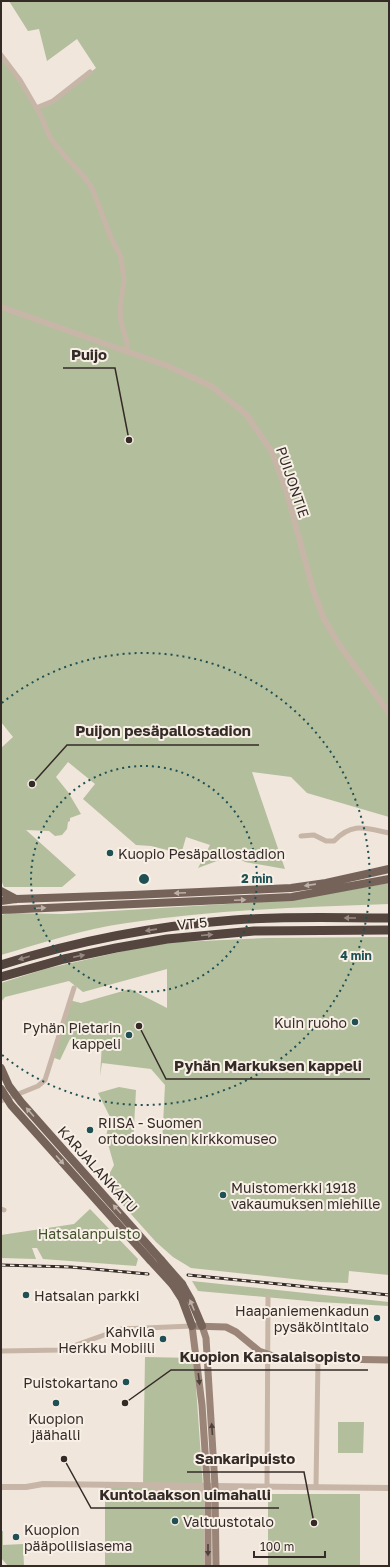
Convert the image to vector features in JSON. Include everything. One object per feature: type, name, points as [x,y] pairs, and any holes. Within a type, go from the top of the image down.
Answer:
[{"type":"highway","name":"VT 5","points":[[1,965],[85,942],[178,926],[234,920],[389,918]]},
{"type":"highway","name":"VT 5","points":[[1,977],[64,959],[167,939],[261,931],[387,930]]},
{"type":"main road","points":[[1,901],[16,899],[292,888],[326,883],[389,869]]},
{"type":"main road","points":[[1,910],[292,897],[389,879]]},
{"type":"main road","points":[[1,891],[16,899]]},
{"type":"main road","name":"KARJALANKATU","points":[[1,1068],[9,1086],[16,1095],[182,1284],[202,1326]]},
{"type":"main road","name":"KARJALANKATU","points":[[1,1089],[4,1100],[11,1105],[172,1285],[182,1300],[192,1326]]},
{"type":"main road","points":[[208,1566],[212,1489],[192,1326],[221,1326],[231,1330],[254,1348],[268,1355],[284,1359],[389,1360]]},
{"type":"main road","points":[[202,1326],[206,1338],[216,1566]]},
{"type":"street","points":[[1,55],[20,80],[36,108],[50,138],[92,188],[111,238],[121,257],[124,280],[120,310],[127,343],[127,352]]},
{"type":"street","points":[[36,108],[54,101],[90,72]]},
{"type":"street","name":"PUIJONTIE","points":[[1,307],[168,366],[211,386],[246,414],[272,452],[287,493],[313,590],[324,619],[338,643],[389,713]]},
{"type":"street","points":[[301,836],[314,835],[326,841],[334,841],[348,829],[373,829],[389,833]]},
{"type":"street","points":[[4,1100],[38,1086],[45,1080],[74,988]]},
{"type":"street","points":[[267,1486],[268,1297]]},
{"type":"street","points":[[1,1350],[62,1350],[121,1329],[192,1326]]},
{"type":"street","points":[[316,1487],[318,1359]]},
{"type":"street","points":[[1,1487],[26,1487],[43,1484],[143,1485],[212,1489],[257,1486],[389,1488]]},
{"type":"green space","points":[[9,1],[389,1],[389,817],[307,793],[291,777],[252,772],[285,869],[245,862],[233,855],[198,868],[210,845],[186,837],[180,858],[167,850],[151,846],[136,845],[83,799],[95,784],[68,762],[56,777],[68,792],[81,814],[70,818],[67,829],[62,835],[55,836],[49,831],[26,830],[76,875],[62,887],[4,887],[1,880],[1,748],[13,737],[1,722],[1,55],[36,107],[53,101],[96,68],[77,39],[47,61],[39,29],[28,31]]},
{"type":"green space","points":[[389,883],[389,904],[258,910],[192,915],[127,923],[63,937],[1,955],[1,915],[9,913],[62,914],[291,900]]},
{"type":"green space","points":[[389,937],[389,1275],[349,1271],[348,1283],[321,1282],[191,1268],[173,1257],[156,1242],[104,1184],[114,1165],[106,1137],[110,1117],[98,1093],[119,1087],[136,1090],[133,1144],[162,1144],[165,1085],[151,1069],[102,1063],[100,1076],[102,1044],[80,1042],[70,1039],[60,1060],[52,1057],[69,1000],[81,1003],[130,989],[167,1008],[167,969],[83,992],[69,981],[5,997],[1,1002],[1,983],[45,969],[159,943],[267,938]]},
{"type":"green space","name":"Hatsalanpuisto","points":[[90,1209],[138,1259],[136,1266],[43,1259],[37,1248],[32,1248],[36,1259],[1,1258],[1,1235],[74,1224]]},
{"type":"green space","points":[[192,1281],[389,1302],[389,1306],[319,1302],[198,1291]]},
{"type":"green space","points":[[145,1357],[194,1358],[204,1501],[204,1566],[105,1566],[105,1485],[143,1485]]},
{"type":"green space","points":[[338,1422],[364,1422],[363,1453],[338,1453]]},
{"type":"green space","points":[[268,1494],[360,1494],[360,1566],[268,1566]]},
{"type":"green space","points":[[1,1531],[3,1531],[3,1545],[23,1544],[24,1566],[8,1566],[1,1558]]},
{"type":"railway","points":[[1,1265],[71,1267],[148,1274]]},
{"type":"railway","points":[[188,1275],[389,1295]]},
{"type":"place","name":"Puijo","points":[[129,440]]},
{"type":"place","name":"Puijon pesäpallostadion","points":[[32,784]]},
{"type":"place","name":"Kuopio Pesäpallostadion","points":[[110,853]]},
{"type":"place","name":"Kuin ruoho","points":[[355,1022]]},
{"type":"place","name":"Pyhän Markuksen kappeli","points":[[139,1026]]},
{"type":"place","name":"Pyhän Pietarin kappeli","points":[[129,1035]]},
{"type":"place","name":"RIISA - Suomen ortodoksinen kirkkomuseo","points":[[90,1130]]},
{"type":"place","name":"Muistomerkki 1918 vakaumuksen miehille","points":[[223,1195]]},
{"type":"place","name":"Hatsalan parkki","points":[[26,1295]]},
{"type":"place","name":"Haapaniemenkadun pysäköintitalo","points":[[377,1318]]},
{"type":"place","name":"Kahvila Herkku Mobiili","points":[[163,1339]]},
{"type":"place","name":"Puistokartano","points":[[126,1382]]},
{"type":"place","name":"Kuopion jäähalli","points":[[56,1403]]},
{"type":"place","name":"Kuopion Kansalaisopisto","points":[[125,1403]]},
{"type":"place","name":"Kuntolaakson uimahalli","points":[[64,1459]]},
{"type":"place","name":"Valtuustotalo","points":[[175,1521]]},
{"type":"place","name":"Sankaripuisto","points":[[314,1523]]},
{"type":"place","name":"Kuopion pääpoliisiasema","points":[[16,1537]]}]
